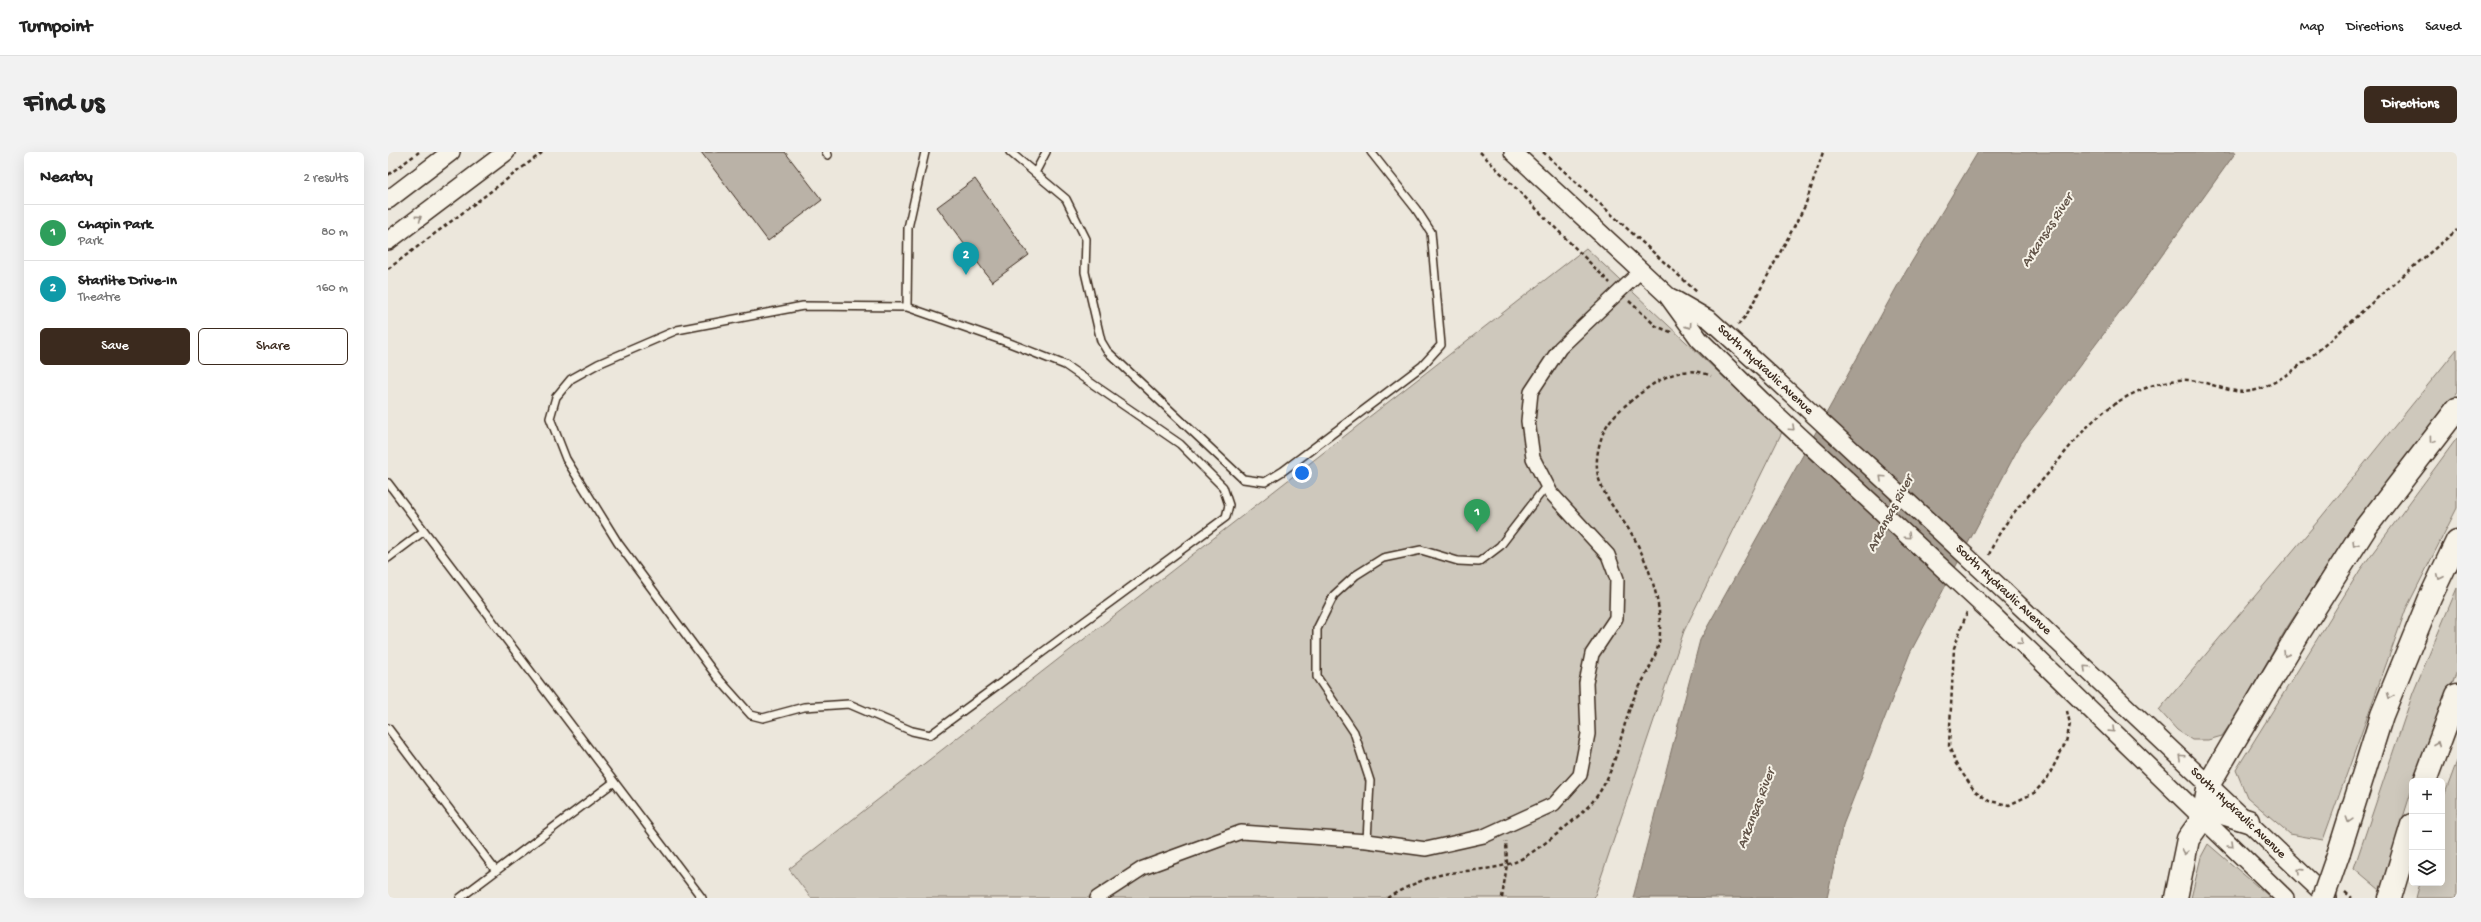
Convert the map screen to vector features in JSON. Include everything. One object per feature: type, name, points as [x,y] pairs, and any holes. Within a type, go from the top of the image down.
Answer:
[{"type":"highway","points":[[2176,898],[2188,839],[2203,818],[2209,784],[2300,630],[2366,527],[2457,409]]},
{"type":"highway","points":[[2323,898],[2382,715],[2430,598],[2457,541]]},
{"type":"highway","points":[[2426,778],[2457,695]]},
{"type":"highway","points":[[2203,818],[2219,812],[2248,821]]},
{"type":"highway","points":[[2391,896],[2409,834]]},
{"type":"street","points":[[388,200],[451,152]]},
{"type":"street","points":[[388,241],[506,152]]},
{"type":"street","name":"South Hydraulic Avenue","points":[[1513,152],[1667,295],[1699,339],[1763,402],[1993,615],[2285,898]]},
{"type":"street","points":[[1097,898],[1143,868],[1241,832],[1367,841],[1426,849],[1484,836],[1554,804],[1580,774],[1588,734],[1586,683],[1590,661],[1592,654],[1616,618],[1617,579],[1608,555],[1551,492],[1533,458],[1528,421],[1531,392],[1560,348],[1641,271]]},
{"type":"street","name":"South Hydraulic Avenue","points":[[1667,295],[1710,320],[1775,379],[2003,590],[2328,898]]},
{"type":"lane","points":[[907,307],[908,228],[925,152]]},
{"type":"lane","points":[[1010,152],[1066,199],[1086,239],[1085,272],[1101,341],[1107,351],[1243,479],[1264,482],[1283,472],[1422,366],[1441,346],[1431,232],[1416,208],[1371,152]]},
{"type":"lane","points":[[1035,173],[1046,152]]},
{"type":"lane","points":[[803,306],[907,307],[1007,342],[1065,365],[1180,444],[1223,487],[1228,505],[1226,517],[930,735],[912,731],[849,704],[804,707],[763,718],[751,715],[718,678],[618,543],[569,464],[550,418],[556,397],[570,379],[677,330],[803,306]]},
{"type":"lane","points":[[388,483],[702,898]]},
{"type":"lane","points":[[1367,841],[1370,781],[1354,732],[1317,677],[1316,629],[1334,594],[1356,575],[1383,558],[1421,550],[1458,561],[1479,562],[1500,546],[1547,485]]},
{"type":"lane","points":[[388,558],[424,531]]},
{"type":"lane","points":[[388,728],[496,871]]},
{"type":"lane","points":[[460,898],[614,782]]},
{"type":"path","points":[[388,175],[419,152]]},
{"type":"path","points":[[388,269],[543,152]]},
{"type":"path","points":[[1480,152],[1613,286]]},
{"type":"path","points":[[1543,152],[1701,295]]},
{"type":"path","points":[[1741,332],[1736,327],[1746,316],[1805,206],[1823,152]]},
{"type":"path","points":[[1987,559],[2007,522],[2087,427],[2103,412],[2127,397],[2166,382],[2189,380],[2230,391],[2251,392],[2268,385],[2316,353],[2418,262],[2457,230]]},
{"type":"path","points":[[1968,611],[1954,648],[1949,746],[1956,764],[1974,790],[1989,801],[2009,804],[2034,793],[2047,779],[2066,742],[2070,724],[2065,707]]},
{"type":"path","points":[[1502,898],[1507,864],[1506,826]]},
{"type":"shaded area","points":[[1586,248],[1782,432],[1684,631],[1594,898],[811,898],[789,869]]},
{"type":"shaded area","points":[[2457,349],[2457,394],[2401,464],[2343,542],[2286,629],[2237,714],[2222,736],[2208,740],[2192,740],[2177,730],[2159,710],[2318,521]]},
{"type":"shaded area","points":[[2457,438],[2457,508],[2406,609],[2323,840],[2290,834],[2247,797],[2236,770],[2360,570]]},
{"type":"shaded area","points":[[2457,588],[2457,671],[2416,778],[2409,778],[2409,798],[2380,890],[2354,868],[2413,693]]},
{"type":"shaded area","points":[[2457,761],[2457,898],[2416,898],[2419,886],[2445,886],[2445,794]]},
{"type":"shaded area","points":[[2208,844],[2271,898],[2191,898],[2201,857]]},
{"type":"water","name":"Arkansas River","points":[[1978,152],[2236,152],[2140,286],[2021,443],[1910,653],[1843,825],[1827,898],[1633,898],[1700,640],[1899,283]]},
{"type":"building","points":[[701,152],[785,152],[822,200],[768,241]]},
{"type":"building","points":[[975,179],[1029,255],[992,282],[937,207]]},
{"type":"place","name":"Starlite Drive-In","points":[[966,275]]},
{"type":"place","name":"Chapin Park","points":[[1477,532]]}]
